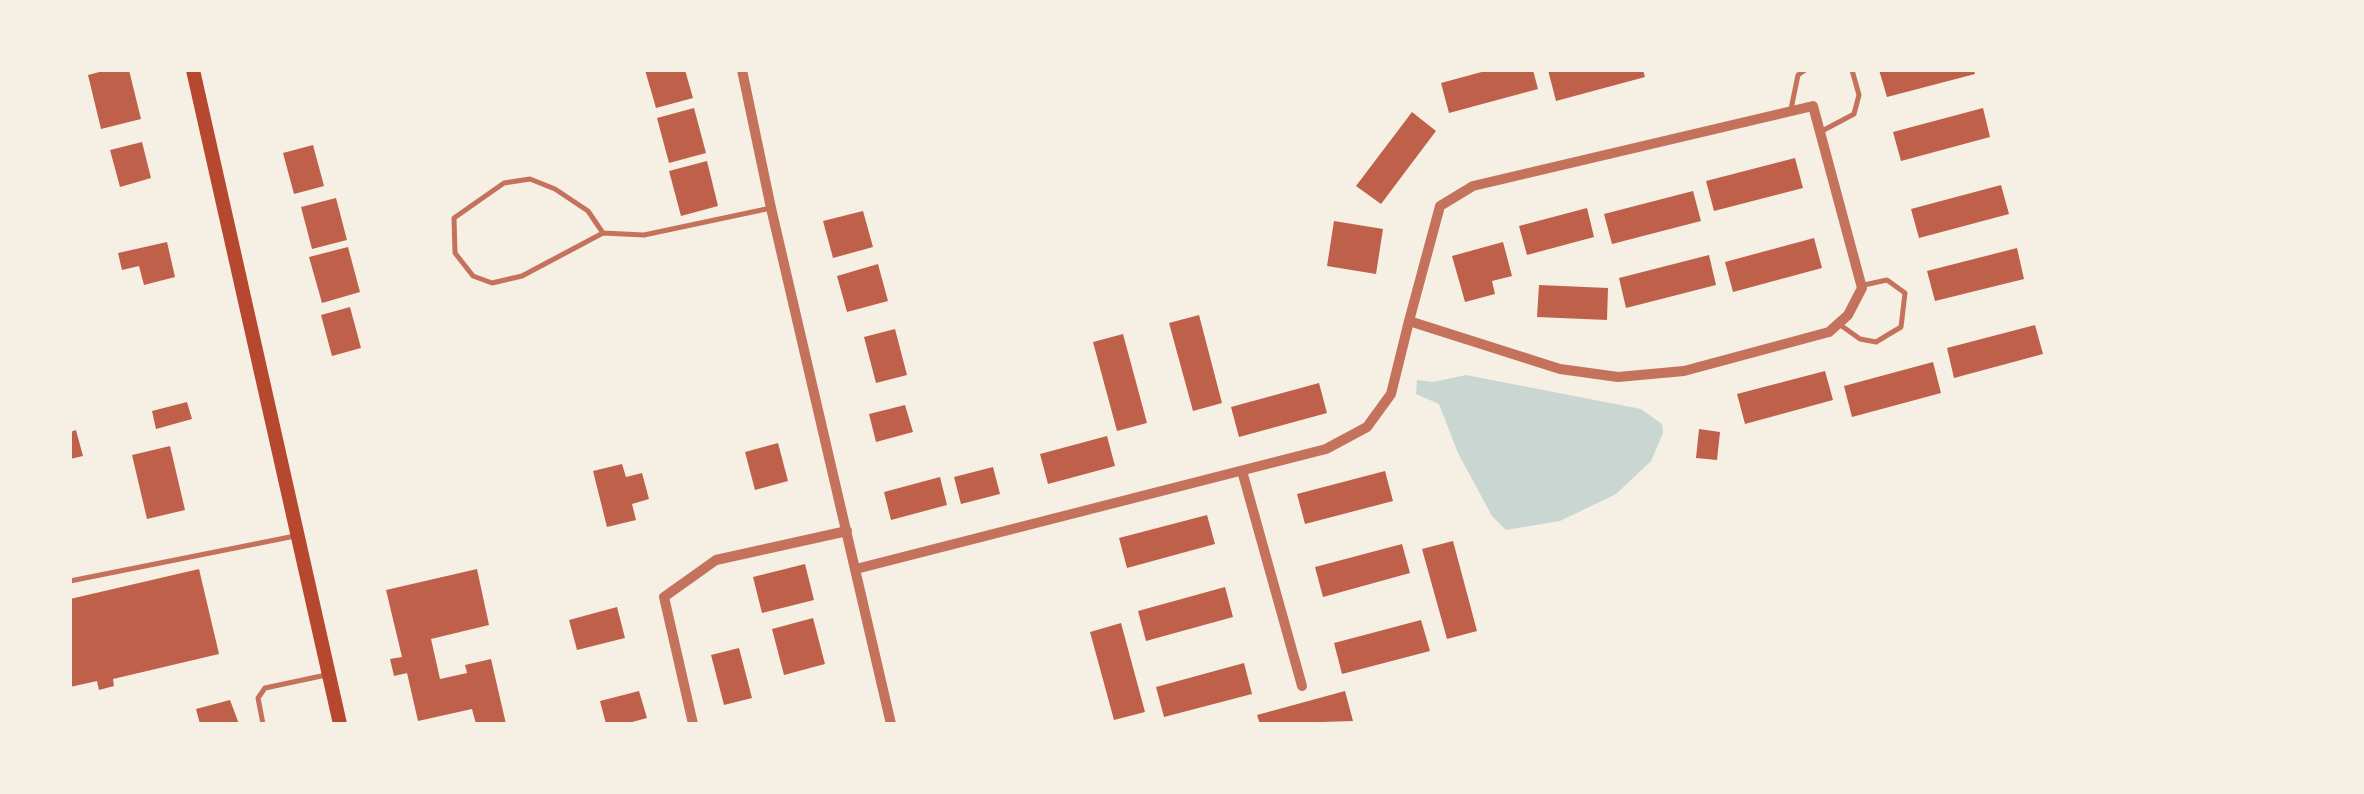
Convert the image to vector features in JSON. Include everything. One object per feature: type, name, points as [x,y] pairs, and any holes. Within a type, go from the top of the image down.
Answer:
[{"type":"main road","points":[[193,70],[340,724]]},
{"type":"street","points":[[742,70],[891,724]]},
{"type":"street","points":[[856,569],[1326,450],[1367,427],[1390,394],[1409,321],[1440,206],[1473,186],[1813,106],[1861,286],[1848,315],[1829,332],[1684,371],[1618,377],[1560,369],[1409,321]]},
{"type":"street","points":[[1242,471],[1302,686]]},
{"type":"street","points":[[693,724],[664,597],[716,560],[847,531]]},
{"type":"lane","points":[[1790,112],[1798,75],[1805,70]]},
{"type":"lane","points":[[1820,132],[1854,114],[1858,95],[1852,70]]},
{"type":"lane","points":[[603,233],[588,210],[530,179],[504,183],[454,218],[455,253],[473,276],[492,283],[522,276],[603,233],[644,236],[771,208]]},
{"type":"lane","points":[[1839,324],[1860,340],[1876,342],[1901,327],[1905,294],[1887,280],[1861,286]]},
{"type":"lane","points":[[70,582],[298,535]]},
{"type":"lane","points":[[263,724],[258,698],[265,688],[329,674]]},
{"type":"shaded area","points":[[1466,375],[1641,409],[1662,424],[1663,433],[1651,461],[1616,494],[1560,521],[1506,530],[1492,516],[1458,453],[1439,404],[1416,394],[1417,380],[1433,382]]},
{"type":"building","points":[[129,70],[141,119],[101,129],[88,75]]},
{"type":"building","points":[[645,70],[685,70],[693,98],[656,108]]},
{"type":"building","points":[[1489,70],[1533,70],[1538,89],[1449,113],[1441,83]]},
{"type":"building","points":[[1548,70],[1643,70],[1645,77],[1556,101]]},
{"type":"building","points":[[1879,70],[1974,70],[1975,74],[1887,97]]},
{"type":"building","points":[[694,108],[706,153],[669,163],[657,118]]},
{"type":"building","points":[[1983,108],[1990,137],[1901,161],[1893,132]]},
{"type":"building","points":[[1412,112],[1436,131],[1381,204],[1356,186]]},
{"type":"building","points":[[142,142],[151,178],[120,187],[110,150]]},
{"type":"building","points":[[313,145],[324,186],[294,194],[283,153]]},
{"type":"building","points":[[1795,158],[1803,188],[1714,211],[1706,181]]},
{"type":"building","points":[[707,161],[718,206],[681,216],[669,171]]},
{"type":"building","points":[[2001,185],[2009,214],[1919,238],[1911,209]]},
{"type":"building","points":[[1693,191],[1701,221],[1612,244],[1604,214]]},
{"type":"building","points":[[336,198],[347,240],[312,249],[301,207]]},
{"type":"building","points":[[1587,208],[1594,237],[1527,255],[1519,226]]},
{"type":"building","points":[[863,211],[873,247],[833,258],[823,221]]},
{"type":"building","points":[[1334,221],[1383,229],[1376,274],[1327,266]]},
{"type":"building","points":[[1814,238],[1822,268],[1733,292],[1725,262]]},
{"type":"building","points":[[167,242],[175,277],[144,285],[139,266],[122,270],[118,253]]},
{"type":"building","points":[[1503,242],[1512,276],[1492,281],[1495,294],[1465,302],[1452,256]]},
{"type":"building","points":[[348,247],[360,292],[322,303],[309,257]]},
{"type":"building","points":[[2017,248],[2024,279],[1935,301],[1927,271]]},
{"type":"building","points":[[1709,255],[1716,285],[1626,308],[1619,278]]},
{"type":"building","points":[[878,264],[888,301],[847,312],[837,276]]},
{"type":"building","points":[[1539,285],[1608,288],[1607,320],[1537,317]]},
{"type":"building","points":[[350,307],[361,348],[332,356],[321,315]]},
{"type":"building","points":[[1199,315],[1222,403],[1193,411],[1169,323]]},
{"type":"building","points":[[2035,325],[2043,354],[1954,378],[1947,348]]},
{"type":"building","points":[[895,329],[907,375],[876,383],[864,337]]},
{"type":"building","points":[[1123,334],[1147,423],[1117,431],[1093,342]]},
{"type":"building","points":[[1933,362],[1941,393],[1852,417],[1844,386]]},
{"type":"building","points":[[1825,371],[1833,400],[1745,424],[1737,394]]},
{"type":"building","points":[[1319,383],[1327,413],[1239,437],[1231,407]]},
{"type":"building","points":[[187,402],[192,419],[156,429],[152,411]]},
{"type":"building","points":[[905,405],[913,432],[876,442],[869,414]]},
{"type":"building","points":[[1699,429],[1720,432],[1717,460],[1696,458]]},
{"type":"building","points":[[76,430],[83,456],[70,459],[70,432]]},
{"type":"building","points":[[1107,436],[1115,466],[1048,484],[1040,454]]},
{"type":"building","points":[[778,443],[788,481],[755,490],[745,452]]},
{"type":"building","points":[[170,446],[185,510],[147,519],[132,455]]},
{"type":"building","points":[[622,464],[626,477],[642,473],[649,499],[632,504],[636,520],[607,527],[593,471]]},
{"type":"building","points":[[993,467],[1000,494],[961,504],[954,477]]},
{"type":"building","points":[[1385,471],[1393,501],[1305,524],[1297,494]]},
{"type":"building","points":[[940,477],[947,505],[891,520],[884,492]]},
{"type":"building","points":[[1207,515],[1215,544],[1127,568],[1119,538]]},
{"type":"building","points":[[1453,541],[1477,631],[1447,639],[1422,549]]},
{"type":"building","points":[[1402,544],[1410,573],[1323,597],[1315,567]]},
{"type":"building","points":[[805,564],[814,600],[762,613],[753,577]]},
{"type":"building","points":[[199,569],[219,654],[113,679],[114,686],[99,690],[97,681],[70,687],[70,599]]},
{"type":"building","points":[[477,569],[489,625],[431,639],[440,679],[467,673],[465,665],[491,659],[506,724],[476,724],[472,709],[418,721],[407,673],[394,676],[390,659],[402,657],[386,590]]},
{"type":"building","points":[[1225,587],[1233,617],[1146,641],[1138,611]]},
{"type":"building","points":[[617,607],[625,638],[577,650],[569,620]]},
{"type":"building","points":[[813,618],[825,664],[784,675],[772,629]]},
{"type":"building","points":[[1421,620],[1430,651],[1342,674],[1334,643]]},
{"type":"building","points":[[1121,623],[1145,712],[1114,720],[1090,632]]},
{"type":"building","points":[[739,648],[752,698],[724,705],[711,655]]},
{"type":"building","points":[[1244,663],[1252,694],[1164,717],[1156,687]]},
{"type":"building","points":[[639,691],[647,718],[606,724],[600,701]]},
{"type":"building","points":[[1345,691],[1353,721],[1260,724],[1257,715]]},
{"type":"building","points":[[230,700],[239,724],[200,724],[196,709]]}]
